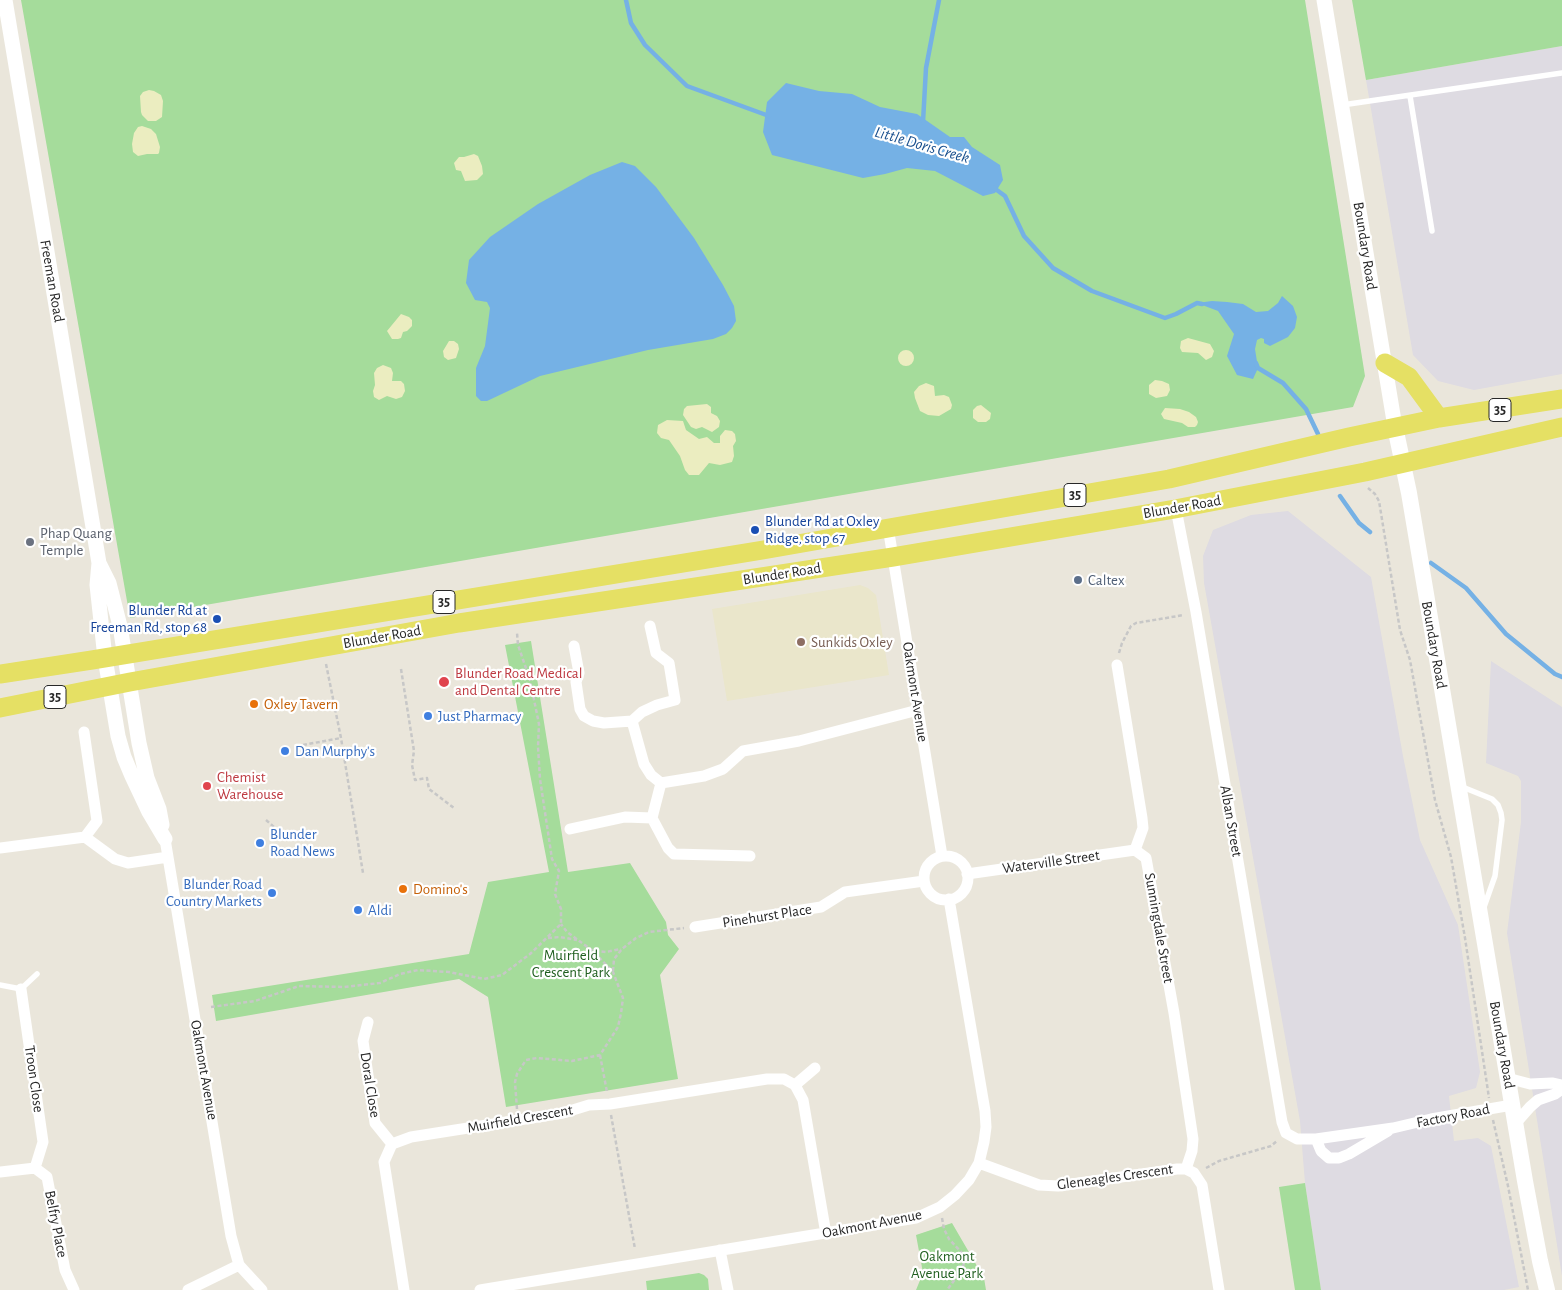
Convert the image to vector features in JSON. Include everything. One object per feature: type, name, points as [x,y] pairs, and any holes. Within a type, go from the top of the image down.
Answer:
[{"type":"main road","points":[[1385,363],[1409,377],[1439,418]]},
{"type":"main road","name":"Blunder Road","points":[[0,674],[763,550],[1169,479],[1439,418],[1562,399]]},
{"type":"main road","name":"Boundary Road","points":[[1395,427],[1409,493],[1535,1236],[1547,1290]]},
{"type":"main road","name":"Blunder Road","points":[[0,708],[130,682],[459,623],[893,557],[1175,509],[1365,472],[1562,427]]},
{"type":"street","name":"Freeman Road","points":[[5,0],[99,563],[97,585],[110,686]]},
{"type":"street","name":"Boundary Road","points":[[1324,0],[1395,427]]},
{"type":"street","name":"Alban Street","points":[[1175,509],[1196,612],[1280,1112],[1286,1134]]},
{"type":"street","name":"Oakmont Avenue","points":[[888,528],[942,856]]},
{"type":"street","name":"Freeman Road","points":[[99,563],[109,584],[125,654]]},
{"type":"street","points":[[574,646],[579,673],[576,682],[580,709],[584,716],[593,721],[604,723],[632,721],[642,712],[675,700],[669,663],[656,653],[650,626]]},
{"type":"street","name":"Oakmont Avenue","points":[[125,654],[139,743],[147,778],[159,809],[165,840],[231,1236],[238,1265]]},
{"type":"street","points":[[1117,665],[1143,828],[1135,850]]},
{"type":"street","name":"Oakmont Avenue","points":[[110,686],[118,736],[124,757],[148,812],[165,840]]},
{"type":"street","points":[[632,721],[644,764],[650,775],[660,783],[710,773],[723,768],[743,752],[799,741],[918,710]]},
{"type":"street","points":[[84,732],[97,821],[85,837]]},
{"type":"street","points":[[660,783],[652,818],[668,848],[674,854],[750,856]]},
{"type":"street","points":[[570,829],[625,817],[652,818]]},
{"type":"street","points":[[0,848],[85,837],[115,860],[128,864],[168,857]]},
{"type":"street","name":"Waterville Street","points":[[968,874],[1135,850]]},
{"type":"street","name":"Sunningdale Street","points":[[1135,850],[1146,858],[1174,1013],[1193,1139],[1191,1172]]},
{"type":"street","points":[[942,856],[948,856],[961,862],[968,874],[966,887],[956,897],[949,900],[936,897],[924,882],[926,868],[935,858],[942,856]]},
{"type":"street","name":"Pinehurst Place","points":[[695,927],[821,907],[845,892],[924,882]]},
{"type":"street","name":"Oakmont Avenue","points":[[480,1290],[916,1218],[940,1207],[955,1195],[969,1180],[979,1163],[986,1127],[985,1111],[949,900]]},
{"type":"street","name":"Troon Close","points":[[21,990],[43,1142],[35,1168]]},
{"type":"street","name":"Doral Close","points":[[368,1022],[363,1040],[374,1123],[392,1144]]},
{"type":"street","points":[[815,1068],[795,1085],[803,1100],[826,1234]]},
{"type":"street","points":[[1508,1078],[1530,1084],[1552,1083],[1562,1085]]},
{"type":"street","name":"Muirfield Crescent","points":[[392,1144],[412,1138],[563,1113],[589,1105],[610,1104],[767,1080],[784,1079],[795,1085]]},
{"type":"street","points":[[1516,1124],[1538,1100],[1555,1094],[1562,1089]]},
{"type":"street","name":"Factory Road","points":[[1286,1134],[1297,1139],[1316,1139],[1393,1128],[1431,1119],[1512,1105]]},
{"type":"street","name":"Factory Road","points":[[1316,1139],[1321,1151],[1329,1158],[1339,1158],[1393,1128]]},
{"type":"street","points":[[392,1144],[384,1162],[404,1290]]},
{"type":"street","name":"Gleneagles Crescent","points":[[979,1163],[1039,1185],[1058,1186],[1177,1168],[1191,1172],[1202,1186],[1219,1290]]},
{"type":"street","points":[[0,1172],[35,1168]]},
{"type":"street","name":"Belfry Place","points":[[35,1168],[47,1177],[65,1270],[74,1290]]},
{"type":"street","points":[[720,1250],[728,1290]]},
{"type":"street","points":[[188,1290],[238,1265],[262,1290]]},
{"type":"lane","points":[[1342,105],[1562,73]]},
{"type":"lane","points":[[1410,96],[1432,231]]},
{"type":"lane","points":[[1458,785],[1492,799],[1498,805],[1501,813],[1502,820],[1495,876],[1480,916]]},
{"type":"lane","points":[[0,985],[21,990],[37,974]]},
{"type":"path","points":[[1367,485],[1379,501],[1398,620],[1410,660],[1435,800],[1451,857],[1467,947],[1491,1108],[1528,1290]]},
{"type":"path","points":[[1117,665],[1122,643],[1131,626],[1136,623],[1196,612]]},
{"type":"path","points":[[517,633],[518,646],[530,680],[538,724],[540,778],[552,859],[559,871],[555,894],[561,909],[561,924],[567,932],[594,951],[613,972],[623,998],[618,1027],[600,1055],[635,1249]]},
{"type":"path","points":[[326,664],[341,738],[363,874]]},
{"type":"path","points":[[401,669],[414,751],[412,765],[415,780],[427,778],[429,789],[454,808]]},
{"type":"path","points":[[303,745],[341,738]]},
{"type":"path","points":[[266,820],[274,827]]},
{"type":"path","points":[[211,1007],[255,1001],[299,986],[344,987],[380,983],[400,974],[418,970],[449,972],[484,979],[502,975],[530,954],[561,924]]},
{"type":"path","points":[[613,972],[614,959],[622,949],[649,932],[695,927]]},
{"type":"path","points":[[546,938],[560,937],[578,940]]},
{"type":"path","points":[[594,951],[606,952],[622,949]]},
{"type":"path","points":[[518,1121],[515,1082],[517,1074],[526,1060],[538,1058],[572,1061],[600,1055]]},
{"type":"path","points":[[1191,1172],[1219,1161],[1271,1146],[1286,1134]]},
{"type":"path","points":[[940,1207],[944,1229],[949,1239],[962,1253],[964,1263],[962,1270],[947,1290]]},
{"type":"shaded area","points":[[1562,46],[1562,374],[1474,390],[1438,381],[1413,355],[1366,80]]},
{"type":"shaded area","points":[[1288,511],[1371,577],[1420,840],[1458,925],[1480,1072],[1476,1088],[1449,1096],[1454,1141],[1478,1138],[1491,1146],[1519,1287],[1504,1290],[1321,1290],[1305,1183],[1300,1121],[1204,583],[1203,556],[1213,530],[1251,515]]},
{"type":"shaded area","name":"Sunkids Oxley","points":[[860,585],[868,588],[876,595],[889,675],[727,701],[712,609]]},
{"type":"shaded area","points":[[1491,661],[1562,707],[1562,1276],[1507,933],[1521,822],[1521,781],[1518,776],[1486,763]]},
{"type":"green space","points":[[21,0],[1305,0],[1365,376],[1353,407],[130,618]]},
{"type":"green space","points":[[1352,0],[1562,0],[1562,46],[1366,80]]},
{"type":"green space","name":"Muirfield Crescent Park","points":[[531,641],[568,872],[630,863],[666,922],[668,935],[679,949],[660,975],[678,1079],[506,1107],[488,997],[459,979],[216,1021],[212,995],[469,954],[488,882],[549,872],[505,645]]},
{"type":"green space","points":[[1305,1183],[1321,1290],[1295,1290],[1279,1187]]},
{"type":"green space","name":"Oakmont Avenue Park","points":[[952,1223],[984,1278],[986,1290],[916,1290],[923,1273],[916,1235]]},
{"type":"green space","points":[[699,1273],[708,1279],[709,1290],[647,1290],[646,1281]]},
{"type":"sand","points":[[149,90],[161,95],[163,101],[162,117],[156,121],[148,121],[141,112],[140,96],[143,92]]},
{"type":"sand","points":[[142,126],[151,129],[156,134],[160,147],[158,154],[138,156],[133,152],[134,133],[138,127]]},
{"type":"sand","points":[[474,154],[478,156],[483,174],[477,180],[465,181],[461,171],[456,170],[454,163],[459,157]]},
{"type":"sand","points":[[401,314],[412,320],[412,326],[403,332],[401,338],[392,339],[387,331]]},
{"type":"sand","points":[[1188,338],[1210,344],[1214,351],[1212,357],[1206,360],[1198,353],[1182,352],[1180,348],[1181,341]]},
{"type":"sand","points":[[449,341],[454,341],[458,344],[459,349],[456,358],[448,360],[444,357],[443,351]]},
{"type":"sand","points":[[903,350],[909,350],[914,355],[912,364],[903,366],[898,361],[898,355]]},
{"type":"sand","points":[[383,365],[391,368],[393,373],[392,381],[401,381],[404,384],[405,391],[402,397],[396,399],[387,396],[379,400],[374,397],[374,373],[377,368]]},
{"type":"sand","points":[[1155,380],[1169,384],[1170,390],[1167,396],[1156,398],[1149,394],[1149,385]]},
{"type":"sand","points":[[926,383],[934,386],[935,396],[944,395],[949,397],[952,405],[951,409],[939,416],[928,415],[920,411],[914,392],[919,386]]},
{"type":"sand","points":[[707,404],[711,407],[711,413],[717,416],[720,421],[719,427],[712,432],[702,427],[696,429],[691,427],[683,415],[684,409],[687,406]]},
{"type":"sand","points":[[981,405],[991,413],[990,419],[986,422],[978,422],[973,418],[973,410]]},
{"type":"sand","points":[[1165,408],[1189,412],[1196,417],[1197,425],[1195,427],[1188,427],[1182,423],[1164,419],[1161,414]]},
{"type":"sand","points":[[667,420],[683,421],[686,430],[699,439],[707,437],[714,443],[720,443],[720,436],[725,430],[732,431],[735,434],[736,441],[733,446],[734,456],[732,462],[720,465],[709,463],[699,475],[689,475],[680,456],[669,440],[661,438],[657,433],[658,425]]},
{"type":"water","points":[[786,83],[819,91],[852,94],[880,107],[917,114],[950,137],[964,137],[972,147],[1000,165],[1003,180],[995,193],[983,196],[935,171],[907,168],[863,178],[772,155],[763,132],[767,102]]},
{"type":"water","points":[[622,162],[635,166],[656,187],[694,238],[734,306],[736,321],[732,328],[726,334],[713,339],[648,350],[540,376],[487,401],[481,401],[476,396],[476,368],[485,346],[490,308],[487,302],[475,300],[466,283],[469,260],[490,237],[538,204],[590,175]]},
{"type":"water","points":[[1282,296],[1293,306],[1297,317],[1295,328],[1288,337],[1270,346],[1264,343],[1264,339],[1257,340],[1255,349],[1258,368],[1253,379],[1237,375],[1227,356],[1234,334],[1218,311],[1197,303],[1212,301],[1243,304],[1256,312],[1268,311],[1278,303]]},
{"type":"waterway","name":"Little Doris Creek","points":[[626,0],[631,23],[645,45],[687,86],[769,116]]},
{"type":"waterway","points":[[923,122],[926,68],[939,0]]},
{"type":"waterway","name":"Little Doris Creek","points":[[994,188],[1005,196],[1024,236],[1053,268],[1092,291],[1165,318],[1197,303],[1202,304]]},
{"type":"waterway","name":"Little Doris Creek","points":[[1256,363],[1258,368],[1283,383],[1306,409],[1318,434]]},
{"type":"waterway","name":"Little Doris Creek","points":[[1340,496],[1359,523],[1370,532]]},
{"type":"waterway","name":"Little Doris Creek","points":[[1431,563],[1466,588],[1506,634],[1555,674],[1562,677]]},
{"type":"place","name":"Blunder Rd at Oxley Ridge, stop 67","points":[[755,530]]},
{"type":"place","name":"Phap Quang Temple","points":[[30,542]]},
{"type":"place","name":"Caltex","points":[[1078,580]]},
{"type":"place","name":"Blunder Rd at Freeman Rd, stop 68","points":[[217,619]]},
{"type":"place","name":"Sunkids Oxley","points":[[801,642]]},
{"type":"place","name":"Blunder Road Medical and Dental Centre","points":[[444,682]]},
{"type":"place","name":"Oxley Tavern","points":[[254,704]]},
{"type":"place","name":"Just Pharmacy","points":[[428,716]]},
{"type":"place","name":"Dan Murphy's","points":[[285,751]]},
{"type":"place","name":"Chemist Warehouse","points":[[207,786]]},
{"type":"place","name":"Blunder Road News","points":[[260,843]]},
{"type":"place","name":"Domino's","points":[[403,889]]},
{"type":"place","name":"Blunder Road Country Markets","points":[[272,893]]},
{"type":"place","name":"Aldi","points":[[358,910]]}]
